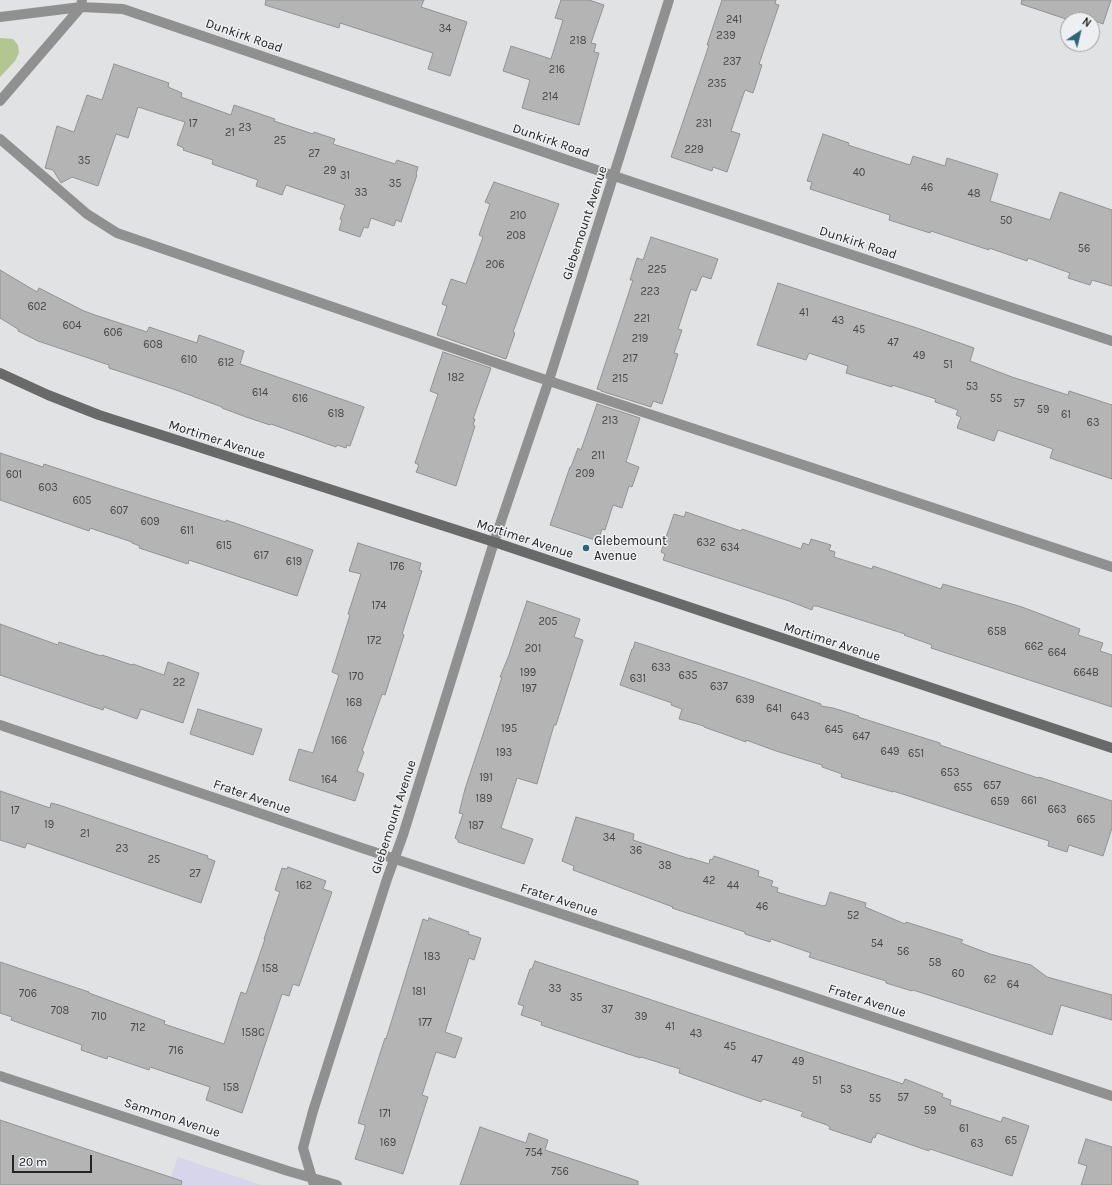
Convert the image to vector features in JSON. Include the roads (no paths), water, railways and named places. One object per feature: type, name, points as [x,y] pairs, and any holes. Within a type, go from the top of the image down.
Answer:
[{"type":"street","name":"Glebemount Avenue","points":[[312,1181],[303,1148],[380,901],[403,835],[494,542],[549,380],[669,0]]},
{"type":"street","name":"Dunkirk Road","points":[[0,17],[82,4],[122,9],[613,176],[1112,341]]},
{"type":"street","points":[[0,102],[82,4]]},
{"type":"street","points":[[0,139],[87,214],[117,232],[549,380],[1112,567]]},
{"type":"street","name":"Mortimer Avenue","points":[[0,373],[48,395],[99,415],[494,542],[1112,748]]},
{"type":"street","name":"Frater Avenue","points":[[0,725],[394,859],[1112,1096]]},
{"type":"street","name":"Sammon Avenue","points":[[0,1076],[288,1171],[312,1181],[337,1185]]},
{"type":"place","name":"Glebemount Avenue","points":[[586,548]]}]
